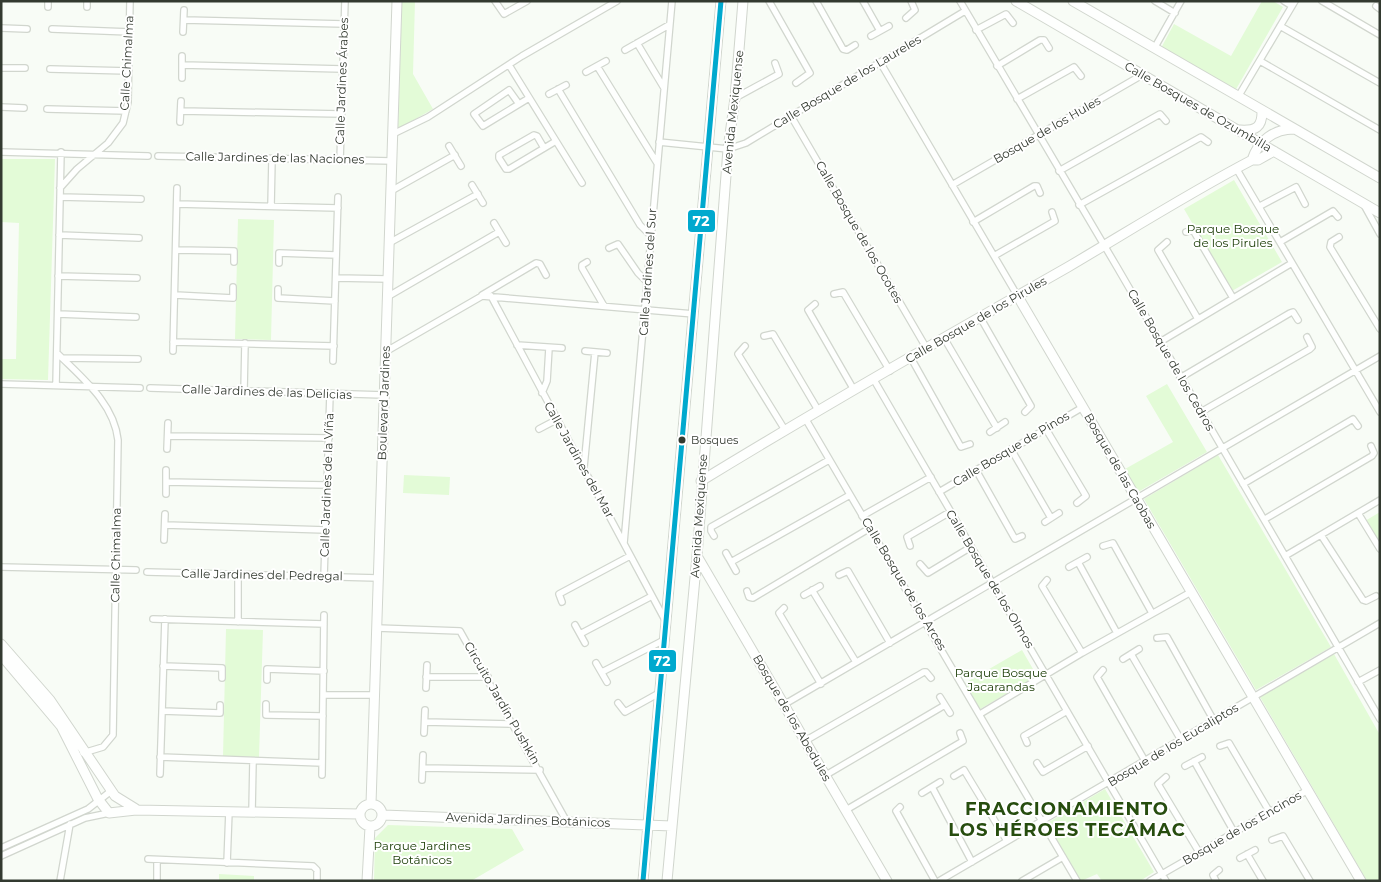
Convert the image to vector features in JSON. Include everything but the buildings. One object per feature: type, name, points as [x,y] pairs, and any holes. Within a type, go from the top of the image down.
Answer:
[{"type":"street","name":"Calle Chimalma","points":[[60,188],[93,154],[116,134],[126,111],[129,71],[130,1]]},
{"type":"street","name":"Calle Jardines Árabes","points":[[340,160],[344,1]]},
{"type":"street","name":"Boulevard Jardines","points":[[371,804],[397,1]]},
{"type":"street","points":[[495,1],[504,14],[527,1]]},
{"type":"street","points":[[392,134],[447,106],[522,56],[617,1]]},
{"type":"street","name":"Calle Jardines del Sur","points":[[624,543],[672,1]]},
{"type":"street","name":"Avenida Mexiquense","points":[[643,881],[666,640],[707,146],[721,1]]},
{"type":"street","name":"Avenida Mexiquense","points":[[668,876],[697,556],[701,481],[728,149],[735,98],[743,1]]},
{"type":"street","points":[[769,1],[810,73],[796,83]]},
{"type":"street","points":[[816,1],[843,49],[847,50],[855,45]]},
{"type":"street","points":[[863,1],[880,31]]},
{"type":"street","points":[[906,18],[915,10],[911,1]]},
{"type":"street","name":"Calle Bosque de los Cedros","points":[[960,1],[1180,378],[1265,519],[1337,648],[1380,719]]},
{"type":"street","name":"Calle Bosques de Ozumbilla","points":[[1016,1],[1380,212]]},
{"type":"street","points":[[1073,1],[1155,47],[1262,112],[1380,178]]},
{"type":"street","points":[[1155,1],[1175,13]]},
{"type":"street","points":[[1155,47],[1181,1]]},
{"type":"street","points":[[1238,97],[1293,4],[1284,1]]},
{"type":"street","points":[[1322,1],[1380,35]]},
{"type":"street","points":[[183,32],[184,10]]},
{"type":"street","name":"Calle Bosque de los Laureles","points":[[728,149],[746,142],[791,116],[965,11]]},
{"type":"street","points":[[976,30],[1006,14],[1012,23]]},
{"type":"street","points":[[184,20],[344,24]]},
{"type":"street","points":[[625,50],[669,25]]},
{"type":"street","points":[[871,36],[889,26]]},
{"type":"street","points":[[1280,26],[1380,83]]},
{"type":"street","points":[[1,28],[27,29]]},
{"type":"street","points":[[52,30],[130,32]]},
{"type":"street","points":[[997,66],[1040,40],[1044,40],[1049,48]]},
{"type":"street","points":[[636,43],[664,88]]},
{"type":"street","points":[[182,56],[182,78]]},
{"type":"street","points":[[586,72],[606,61]]},
{"type":"street","points":[[1260,61],[1380,130]]},
{"type":"street","name":"Bosque de las Caobas","points":[[880,62],[1360,881]]},
{"type":"street","points":[[735,98],[779,74],[775,63]]},
{"type":"street","points":[[509,65],[582,183]]},
{"type":"street","points":[[182,66],[342,69]]},
{"type":"street","points":[[597,66],[657,163]]},
{"type":"street","points":[[1017,99],[1074,67],[1081,76]]},
{"type":"street","points":[[1,68],[25,68]]},
{"type":"street","points":[[50,69],[129,71]]},
{"type":"street","name":"Bosque de los Hules","points":[[952,185],[1142,74]]},
{"type":"street","points":[[550,94],[566,85]]},
{"type":"street","points":[[558,89],[640,225],[650,235]]},
{"type":"street","points":[[519,104],[509,90],[474,114],[483,126],[529,98]]},
{"type":"street","points":[[180,122],[181,101]]},
{"type":"street","points":[[1,107],[24,108]]},
{"type":"street","points":[[47,108],[126,111]]},
{"type":"street","points":[[181,110],[341,114]]},
{"type":"street","points":[[1238,130],[1252,131],[1259,127],[1262,121],[1262,112]]},
{"type":"street","points":[[1059,171],[1160,114],[1166,121]]},
{"type":"street","name":"Calle Bosque de los Ocotes","points":[[791,116],[926,349]]},
{"type":"street","points":[[1252,160],[1271,134],[1285,129],[1294,130]]},
{"type":"street","points":[[544,148],[537,136],[534,135],[499,155],[499,158],[506,169],[509,169],[556,141]]},
{"type":"street","points":[[1079,205],[1201,136],[1208,142]]},
{"type":"street","points":[[659,142],[728,149]]},
{"type":"street","points":[[449,146],[461,166]]},
{"type":"street","name":"Calle Bosque de los Pirules","points":[[701,481],[818,410],[874,380],[1236,168],[1252,160],[1258,160],[1274,151]]},
{"type":"street","points":[[1,152],[61,152],[148,156]]},
{"type":"street","points":[[56,385],[59,356],[58,276],[61,152]]},
{"type":"street","points":[[391,191],[454,155]]},
{"type":"street","name":"Calle Jardines de las Naciones","points":[[158,156],[392,160]]},
{"type":"street","points":[[271,206],[272,159]]},
{"type":"street","points":[[1236,168],[1380,412]]},
{"type":"street","points":[[472,186],[482,203]]},
{"type":"street","points":[[973,222],[1034,186],[1037,186],[1040,193]]},
{"type":"street","points":[[173,351],[177,188]]},
{"type":"street","points":[[1260,206],[1296,188],[1305,204]]},
{"type":"street","points":[[389,243],[478,194]]},
{"type":"street","points":[[60,197],[141,199]]},
{"type":"street","points":[[334,361],[338,197]]},
{"type":"street","points":[[1363,202],[1380,234]]},
{"type":"street","points":[[177,204],[338,208]]},
{"type":"street","points":[[1280,242],[1333,211],[1338,217]]},
{"type":"street","points":[[994,256],[1054,221],[1052,212]]},
{"type":"street","points":[[494,223],[506,243]]},
{"type":"street","points":[[1186,232],[1193,230],[1233,298]]},
{"type":"street","points":[[387,297],[499,232]]},
{"type":"street","points":[[59,235],[140,238]]},
{"type":"street","points":[[1339,237],[1331,242],[1330,246],[1380,329]]},
{"type":"street","points":[[1167,242],[1158,250],[1198,319]]},
{"type":"street","points":[[609,248],[618,244],[638,273],[647,282]]},
{"type":"street","points":[[176,250],[234,251],[234,262]]},
{"type":"street","points":[[279,263],[279,253],[336,255]]},
{"type":"street","points":[[587,262],[582,268],[604,306]]},
{"type":"street","points":[[385,352],[536,263],[540,264],[546,275]]},
{"type":"street","points":[[1160,342],[1292,264]]},
{"type":"street","points":[[58,276],[137,278]]},
{"type":"street","points":[[336,278],[388,279]]},
{"type":"street","points":[[175,295],[233,298],[234,287]]},
{"type":"street","points":[[278,289],[278,298],[335,300]]},
{"type":"street","points":[[834,294],[843,292],[890,370]]},
{"type":"street","points":[[482,296],[694,314]]},
{"type":"street","name":"Calle Jardines del Mar","points":[[491,296],[667,624]]},
{"type":"street","points":[[815,304],[808,310],[854,390]]},
{"type":"street","points":[[1180,378],[1290,313],[1293,312],[1298,320]]},
{"type":"street","points":[[58,314],[136,317]]},
{"type":"street","points":[[980,317],[1031,406],[1025,412]]},
{"type":"street","points":[[764,336],[773,334],[818,410]]},
{"type":"street","points":[[1201,412],[1310,349],[1312,347],[1307,337]]},
{"type":"street","points":[[944,338],[997,428]]},
{"type":"street","points":[[173,342],[334,346]]},
{"type":"street","points":[[244,391],[245,343]]},
{"type":"street","points":[[517,344],[562,348]]},
{"type":"street","points":[[745,346],[738,354],[785,430]]},
{"type":"street","points":[[542,393],[547,381],[549,348]]},
{"type":"street","points":[[585,351],[607,353]]},
{"type":"street","points":[[584,468],[595,352]]},
{"type":"street","name":"Calle Chimalma","points":[[59,356],[89,386],[110,411],[118,433],[113,735],[103,747],[81,754]]},
{"type":"street","points":[[59,356],[138,360]]},
{"type":"street","points":[[785,704],[1380,356]]},
{"type":"street","points":[[911,358],[961,447],[970,444]]},
{"type":"street","name":"Calle Bosque de los Olmos","points":[[874,380],[1166,881]]},
{"type":"street","points":[[1,384],[140,388]]},
{"type":"street","name":"Calle Jardines de las Delicias","points":[[150,388],[384,395]]},
{"type":"street","name":"Calle Jardines de la Viña","points":[[324,577],[330,394]]},
{"type":"street","name":"Calle Bosque de Pinos","points":[[939,492],[1083,407]]},
{"type":"street","name":"Calle Bosque de los Arces","points":[[805,418],[1077,881]]},
{"type":"street","points":[[539,429],[558,419]]},
{"type":"street","points":[[1243,484],[1353,420],[1358,426]]},
{"type":"street","points":[[990,432],[1005,422]]},
{"type":"street","points":[[168,423],[168,449]]},
{"type":"street","points":[[1046,429],[1086,496],[1077,503]]},
{"type":"street","points":[[168,436],[329,438]]},
{"type":"street","points":[[1265,519],[1372,456],[1374,453],[1371,446]]},
{"type":"street","points":[[1011,449],[1051,518]]},
{"type":"street","points":[[714,536],[711,531],[712,527],[829,460]]},
{"type":"street","points":[[166,470],[166,494]]},
{"type":"street","points":[[976,470],[1014,538],[1022,536]]},
{"type":"street","points":[[862,516],[931,477]]},
{"type":"street","points":[[166,482],[327,485]]},
{"type":"street","points":[[731,562],[850,495]]},
{"type":"street","points":[[1285,556],[1380,500]]},
{"type":"street","points":[[910,546],[907,537],[950,512]]},
{"type":"street","points":[[1045,522],[1060,513]]},
{"type":"street","points":[[1358,513],[1380,549]]},
{"type":"street","points":[[164,540],[165,514]]},
{"type":"street","points":[[165,525],[326,530]]},
{"type":"street","points":[[746,591],[749,597],[753,598],[870,528]]},
{"type":"street","points":[[1321,535],[1363,600],[1376,596]]},
{"type":"street","points":[[1103,546],[1113,543],[1152,613]]},
{"type":"street","points":[[920,564],[928,572],[971,547]]},
{"type":"street","points":[[726,553],[736,571]]},
{"type":"street","points":[[562,602],[559,594],[630,556]]},
{"type":"street","name":"Bosque de los Abedules","points":[[697,556],[887,881]]},
{"type":"street","points":[[1069,567],[1087,557]]},
{"type":"street","points":[[1078,562],[1117,633]]},
{"type":"street","points":[[1,567],[136,570]]},
{"type":"street","name":"Calle Jardines del Pedregal","points":[[146,572],[378,578]]},
{"type":"street","points":[[839,575],[848,572],[890,643]]},
{"type":"street","points":[[238,575],[238,622]]},
{"type":"street","points":[[1047,580],[1042,586],[1082,653]]},
{"type":"street","points":[[804,595],[820,586]]},
{"type":"street","points":[[812,590],[856,662]]},
{"type":"street","points":[[980,714],[1082,653],[1191,592]]},
{"type":"street","points":[[580,634],[652,596]]},
{"type":"street","points":[[784,608],[779,613],[821,684]]},
{"type":"street","points":[[322,775],[324,615]]},
{"type":"street","points":[[153,619],[324,624]]},
{"type":"street","points":[[160,774],[165,619]]},
{"type":"street","name":"Bosque de los Eucaliptos","points":[[937,881],[1380,623]]},
{"type":"street","points":[[574,625],[585,643]]},
{"type":"street","name":"Circuito Jardín Pushkin","points":[[376,628],[460,631],[488,677],[567,822]]},
{"type":"street","points":[[1157,638],[1167,636],[1214,720]]},
{"type":"street","points":[[602,672],[666,640]]},
{"type":"street","points":[[1,644],[50,700],[81,754],[83,769],[100,802],[109,813]]},
{"type":"street","points":[[1123,659],[1139,650]]},
{"type":"street","points":[[1131,654],[1181,740]]},
{"type":"street","points":[[1,655],[52,713],[81,754],[94,766],[118,800],[136,810]]},
{"type":"street","points":[[596,663],[607,682]]},
{"type":"street","points":[[426,688],[427,665]]},
{"type":"street","points":[[164,666],[222,668],[222,678]]},
{"type":"street","points":[[267,680],[267,669],[324,671]]},
{"type":"street","points":[[1103,670],[1097,677],[1145,761]]},
{"type":"street","points":[[1358,682],[1380,670]]},
{"type":"street","points":[[805,740],[924,672],[928,673],[931,678]]},
{"type":"street","points":[[426,677],[488,677]]},
{"type":"street","points":[[618,703],[625,712],[661,692]]},
{"type":"street","points":[[324,695],[374,695]]},
{"type":"street","points":[[940,697],[950,714]]},
{"type":"street","points":[[266,704],[266,715],[323,716]]},
{"type":"street","points":[[162,711],[220,713],[220,705]]},
{"type":"street","points":[[826,775],[945,705]]},
{"type":"street","points":[[424,733],[425,710]]},
{"type":"street","points":[[1027,743],[1024,736],[1068,711]]},
{"type":"street","points":[[425,722],[514,724]]},
{"type":"street","points":[[846,810],[963,741],[960,733]]},
{"type":"street","points":[[1220,746],[1229,743],[1269,811]]},
{"type":"street","points":[[1038,763],[1043,772],[1088,746]]},
{"type":"street","points":[[422,780],[423,755]]},
{"type":"street","points":[[1185,766],[1202,757]]},
{"type":"street","points":[[160,758],[322,763]]},
{"type":"street","points":[[252,761],[252,812]]},
{"type":"street","points":[[1194,761],[1234,832]]},
{"type":"street","points":[[83,769],[94,766]]},
{"type":"street","points":[[423,768],[540,770]]},
{"type":"street","points":[[954,776],[964,770],[1007,841]]},
{"type":"street","points":[[1166,777],[1158,784],[1199,852]]},
{"type":"street","points":[[922,793],[940,782]]},
{"type":"street","points":[[932,787],[972,862]]},
{"type":"street","name":"Bosque de los Encinos","points":[[1150,881],[1308,790]]},
{"type":"street","points":[[1,848],[71,818],[100,802],[111,791]]},
{"type":"street","points":[[371,804],[380,808],[383,815],[381,822],[370,827],[362,823],[360,814],[365,806],[371,804]]},
{"type":"street","points":[[900,808],[896,811],[937,881]]},
{"type":"street","points":[[1,856],[90,816],[109,813],[136,810],[360,814]]},
{"type":"street","points":[[227,863],[229,811]]},
{"type":"street","name":"Avenida Jardines Botánicos","points":[[383,815],[672,826]]},
{"type":"street","points":[[60,881],[71,818]]},
{"type":"street","points":[[367,881],[370,827]]},
{"type":"street","points":[[1272,840],[1283,836],[1310,881]]},
{"type":"street","points":[[1240,858],[1255,850]]},
{"type":"street","points":[[1247,854],[1263,881]]},
{"type":"street","points":[[1022,881],[1063,857]]},
{"type":"street","points":[[148,860],[316,866],[317,881]]},
{"type":"street","points":[[157,860],[157,881]]},
{"type":"street","points":[[1216,881],[1213,875],[1220,870]]},
{"type":"street","points":[[668,876],[673,881]]},
{"type":"green space","points":[[402,1],[415,1],[413,74],[433,109],[398,129]]},
{"type":"green space","points":[[1262,1],[1273,1],[1283,7],[1235,91],[1161,48],[1174,24],[1231,56]]},
{"type":"green space","points":[[1,159],[55,159],[48,380],[1,379],[1,359],[16,359],[19,223],[1,222]]},
{"type":"green space","name":"Parque Bosque de los Pirules","points":[[1234,180],[1282,262],[1232,291],[1184,209]]},
{"type":"green space","points":[[238,219],[274,220],[271,340],[235,339]]},
{"type":"green space","points":[[1167,384],[1207,452],[1138,492],[1125,469],[1173,442],[1146,396]]},
{"type":"green space","points":[[1218,455],[1331,647],[1256,690],[1144,499]]},
{"type":"green space","points":[[404,475],[450,477],[449,495],[403,493]]},
{"type":"green space","points":[[1380,512],[1380,545],[1365,521]]},
{"type":"green space","points":[[226,629],[263,630],[259,757],[223,756]]},
{"type":"green space","name":"Parque Bosque Jacarandas","points":[[1022,650],[1037,676],[980,709],[965,683]]},
{"type":"green space","points":[[1334,654],[1380,735],[1380,881],[1367,881],[1260,697]]},
{"type":"green space","points":[[1105,789],[1154,872],[1140,881],[1102,881],[1097,874],[1081,881],[1047,823]]},
{"type":"green space","name":"Parque Jardines Botánicos","points":[[388,825],[512,829],[524,850],[471,881],[374,881],[375,838]]},
{"type":"green space","points":[[219,874],[254,876],[254,881],[219,881]]},
{"type":"transit line","name":"72","points":[[643,881],[721,1]]},
{"type":"place","name":"Bosques","points":[[682,440]]},
{"type":"district","name":"FRACCIONAMIENTO LOS HÉROES TECÁMAC","points":[[1067,820]]}]
